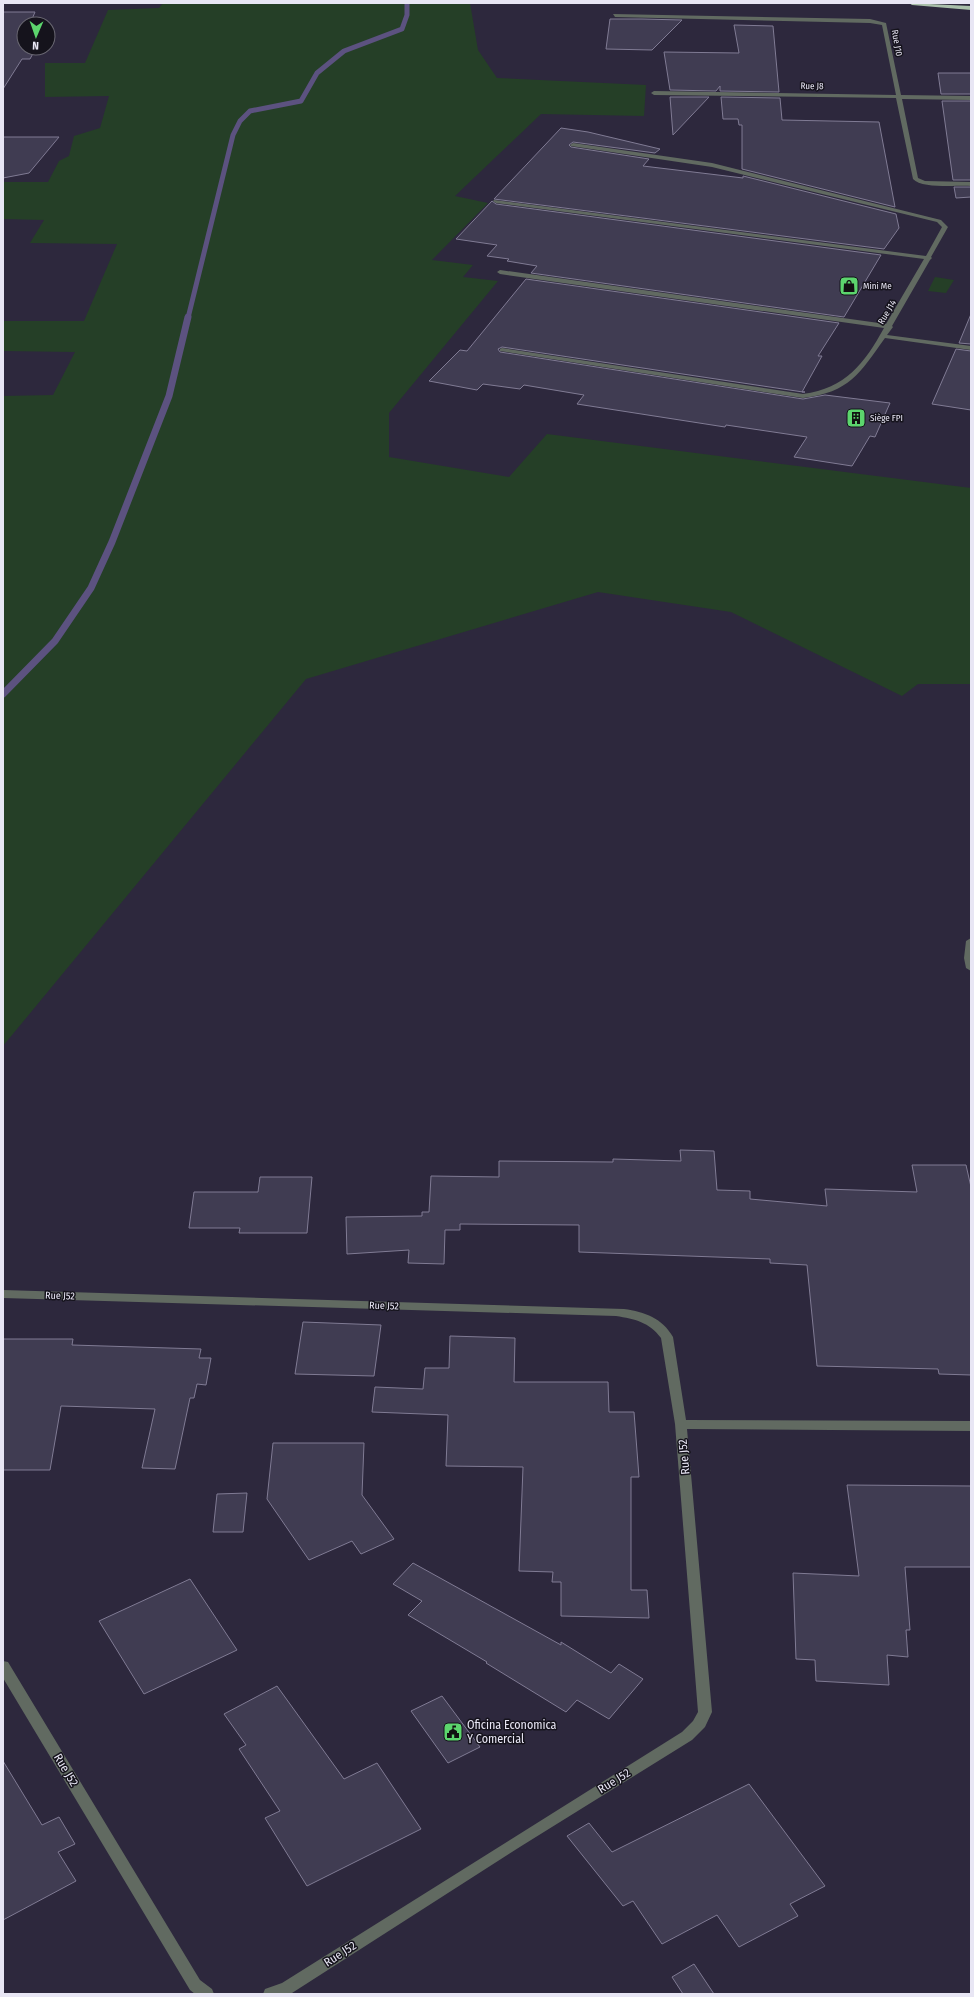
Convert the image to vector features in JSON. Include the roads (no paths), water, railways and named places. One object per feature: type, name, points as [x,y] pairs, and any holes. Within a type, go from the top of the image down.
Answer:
[{"type":"highway","points":[[912,3],[971,8]]},
{"type":"street","name":"Rue J10","points":[[615,15],[881,22],[885,25],[897,97],[916,179],[925,183],[971,184]]},
{"type":"street","name":"Rue J8","points":[[654,93],[971,98]]},
{"type":"street","name":"Rue J14","points":[[573,145],[712,164],[939,221],[945,227],[890,327],[883,336]]},
{"type":"street","points":[[496,201],[929,258]]},
{"type":"street","points":[[500,272],[890,327]]},
{"type":"street","name":"Rue J14","points":[[883,336],[971,348]]},
{"type":"street","points":[[502,350],[803,396],[835,390],[846,383],[883,336]]},
{"type":"street","points":[[971,941],[969,958],[971,968]]},
{"type":"street","name":"Rue J52","points":[[3,1294],[616,1312],[638,1315],[650,1320],[660,1326],[667,1337],[681,1424],[705,1712],[698,1727],[687,1736],[518,1841],[287,1988],[270,1994]]},
{"type":"street","name":"Rue J52","points":[[681,1424],[971,1426]]},
{"type":"street","name":"Rue J52","points":[[3,1666],[195,1985],[207,1994]]},
{"type":"waterway","points":[[188,318],[233,135],[240,121],[250,111],[301,101],[317,73],[344,51],[402,29],[407,15],[407,3]]},
{"type":"waterway","points":[[3,694],[55,641],[91,588],[112,542],[169,396],[188,317]]},
{"type":"place","name":"Mini Me","points":[[849,286]]},
{"type":"place","name":"Siège FPI","points":[[856,418]]},
{"type":"place","name":"Oficina Economica Y Comercial","points":[[453,1732]]}]
